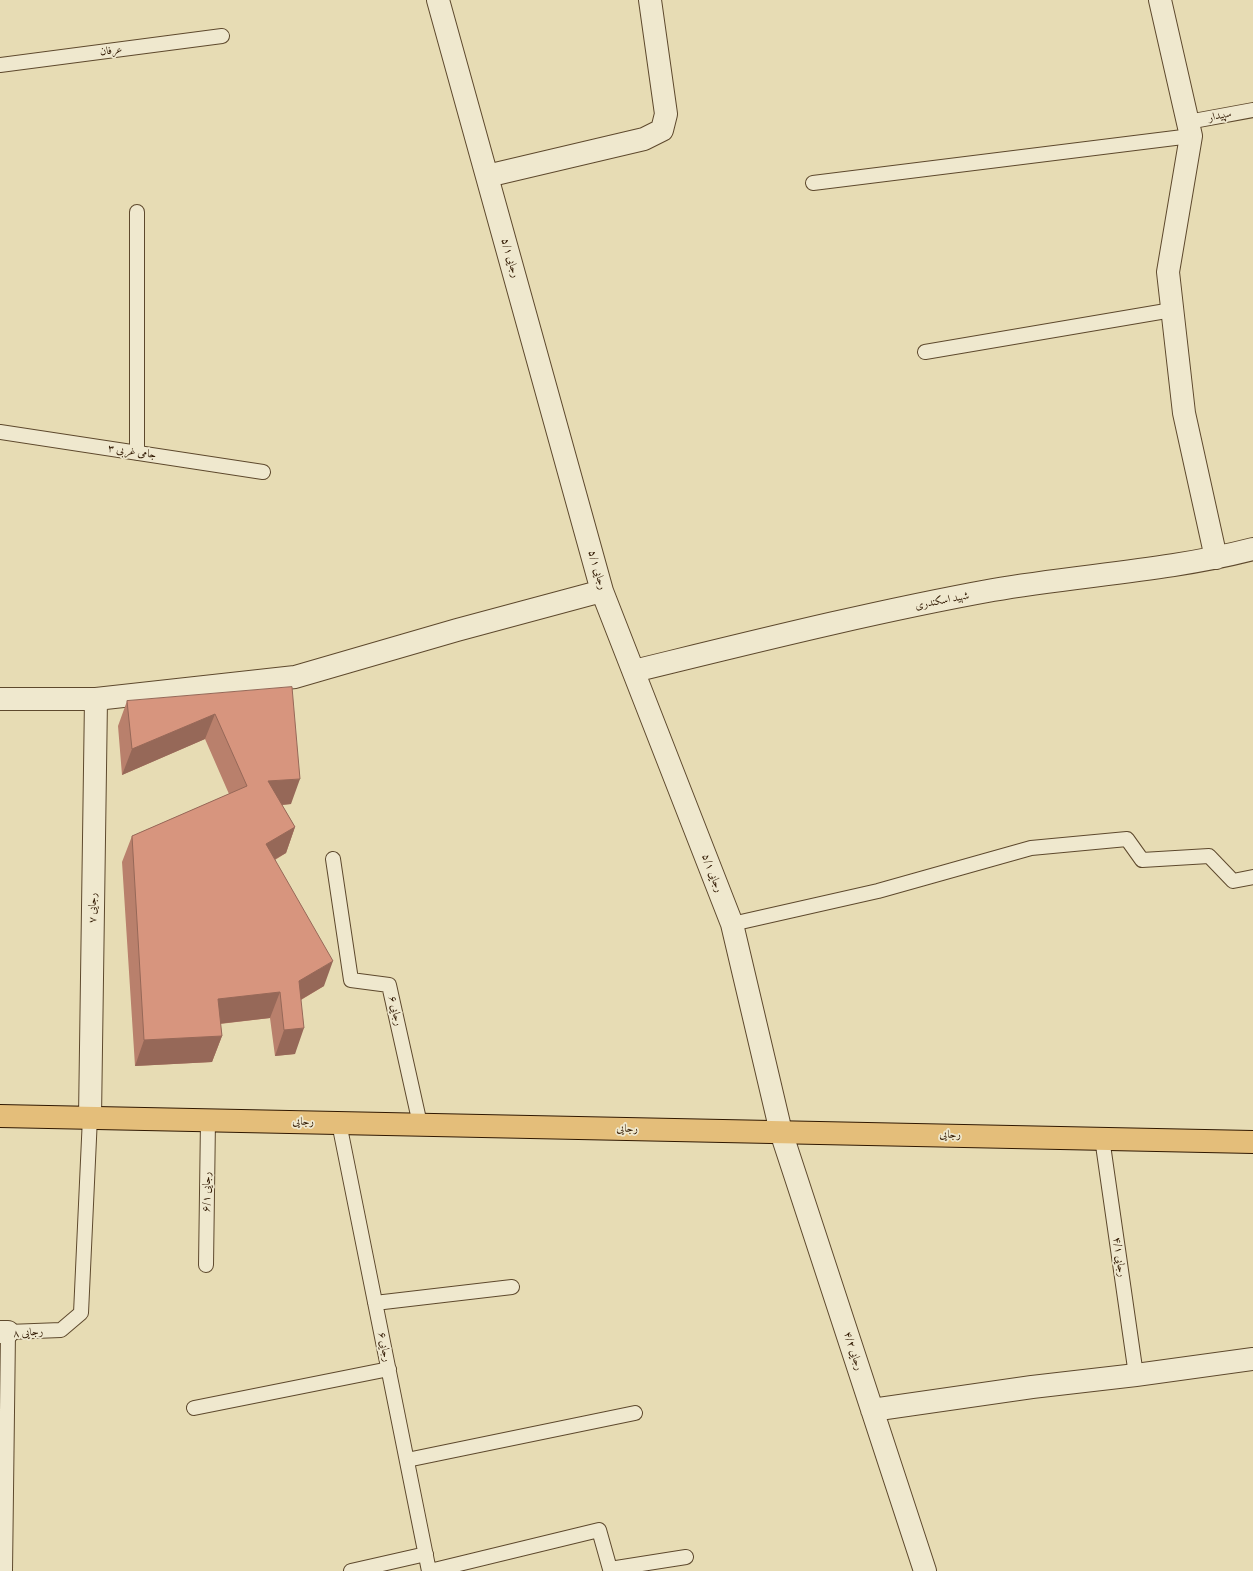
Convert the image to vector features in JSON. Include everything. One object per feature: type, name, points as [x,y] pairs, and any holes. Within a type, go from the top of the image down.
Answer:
[{"type":"main road","name":"رجایی","points":[[0,1116],[1253,1142]]},
{"type":"street","name":"رجایی ۵/۱","points":[[438,0],[602,591],[732,924],[781,1132]]},
{"type":"street","points":[[487,176],[644,139],[662,130],[666,114],[650,0]]},
{"type":"street","points":[[1160,0],[1189,129],[1168,272],[1184,413],[1216,558]]},
{"type":"street","name":"شهید اسکندری","points":[[634,671],[835,622],[993,590],[1216,558],[1253,549]]},
{"type":"street","points":[[0,699],[96,700],[295,677],[457,630],[602,591]]},
{"type":"street","name":"رجایی ۷","points":[[90,1118],[96,700]]},
{"type":"street","name":"رجایی ۴/۲","points":[[781,1132],[925,1571]]},
{"type":"street","points":[[872,1410],[1032,1387],[1253,1359]]},
{"type":"lane","name":"عرفان","points":[[0,65],[222,36]]},
{"type":"lane","name":"سپیدار","points":[[813,183],[1189,129],[1253,110]]},
{"type":"lane","points":[[137,212],[137,453]]},
{"type":"lane","points":[[925,352],[1172,310]]},
{"type":"lane","name":"جامی غربی ۳","points":[[0,432],[263,472]]},
{"type":"lane","points":[[732,924],[878,891],[1031,848],[1127,839],[1142,860],[1209,856],[1233,881],[1253,877]]},
{"type":"lane","name":"رجایی ۶","points":[[333,860],[351,980],[389,984],[420,1124]]},
{"type":"lane","name":"رجایی ۸","points":[[5,1571],[4,1332],[62,1330],[81,1313],[90,1118]]},
{"type":"lane","name":"رجایی ۶/۱","points":[[206,1265],[208,1120]]},
{"type":"lane","name":"رجایی ۶","points":[[339,1123],[429,1571]]},
{"type":"lane","name":"رجایی ۴/۱","points":[[1102,1138],[1136,1375]]},
{"type":"lane","points":[[376,1303],[512,1287]]},
{"type":"lane","points":[[194,1408],[389,1369]]},
{"type":"lane","points":[[407,1460],[635,1413]]},
{"type":"lane","points":[[429,1571],[599,1530],[610,1569],[686,1557]]},
{"type":"lane","points":[[351,1571],[426,1554]]},
{"type":"building","points":[[292,687],[300,779],[268,781],[295,827],[266,844],[333,961],[299,981],[304,1028],[284,1030],[280,992],[218,999],[222,1036],[144,1040],[132,836],[247,786],[215,714],[132,749],[127,701]]}]
